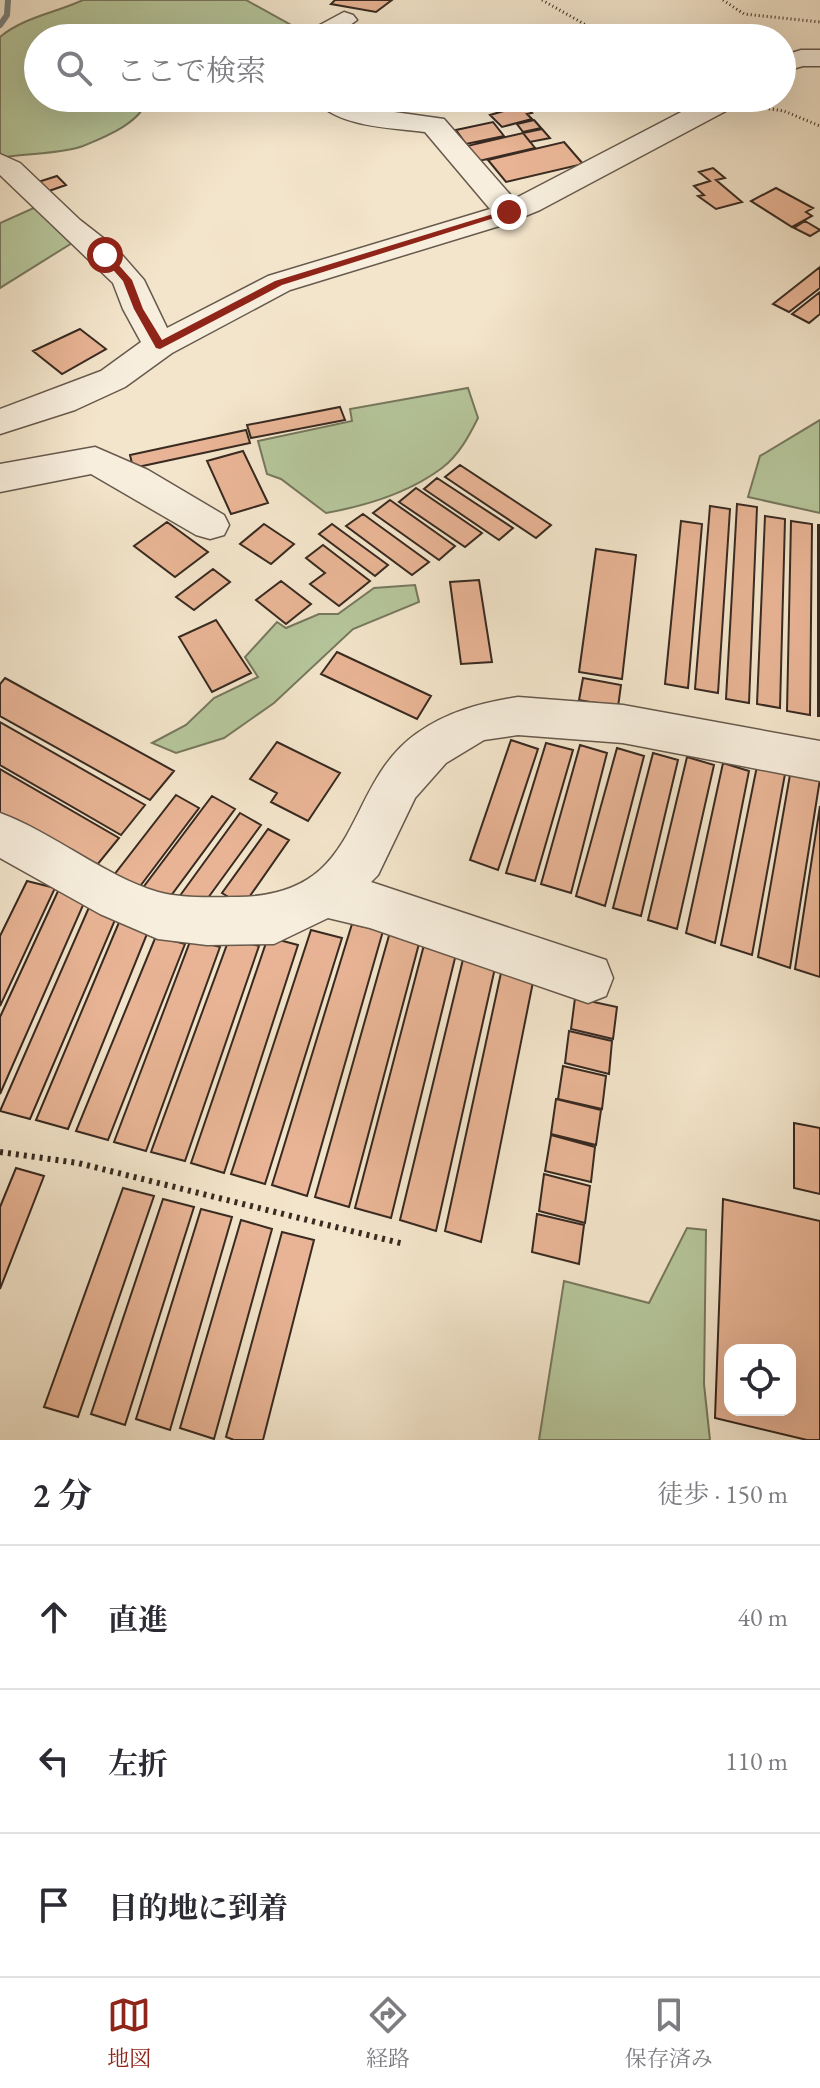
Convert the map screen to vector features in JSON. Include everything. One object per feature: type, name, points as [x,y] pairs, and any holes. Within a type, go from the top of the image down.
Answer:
[{"type":"lane","points":[[337,24],[344,20]]},
{"type":"lane","points":[[796,60],[820,58]]},
{"type":"lane","points":[[354,112],[434,125],[509,212]]},
{"type":"lane","points":[[0,422],[62,401],[113,379],[160,345],[279,283],[509,212],[704,112]]},
{"type":"lane","points":[[0,163],[10,169],[69,227],[105,255],[128,280],[139,309],[160,345]]},
{"type":"lane","points":[[0,478],[95,460],[210,525]]},
{"type":"lane","points":[[0,834],[117,898],[158,916],[207,921],[274,920],[326,895],[361,859],[399,784],[430,749],[475,723],[518,716],[623,724],[820,761]]},
{"type":"lane","points":[[326,895],[370,905],[588,978]]},
{"type":"path","points":[[542,0],[584,24]]},
{"type":"path","points":[[723,0],[744,14],[820,22]]},
{"type":"path","points":[[786,112],[820,126]]},
{"type":"path","points":[[0,1152],[78,1163],[404,1244]]},
{"type":"green space","points":[[83,0],[246,0],[289,24],[24,24],[24,112],[140,112],[112,133],[83,146],[6,157],[0,154],[0,37],[29,20]]},
{"type":"green space","points":[[36,207],[72,243],[0,288],[0,223]]},
{"type":"green space","points":[[468,388],[478,418],[463,445],[442,468],[402,491],[326,513],[281,479],[267,474],[258,441],[352,421],[350,409]]},
{"type":"green space","points":[[820,420],[820,513],[748,497],[760,456]]},
{"type":"green space","points":[[415,585],[419,602],[353,629],[274,703],[224,738],[176,753],[152,743],[186,725],[214,698],[258,677],[245,657],[277,622],[286,628],[319,614],[338,614],[374,588]]},
{"type":"green space","points":[[687,1228],[706,1230],[704,1384],[710,1440],[539,1440],[564,1281],[649,1303]]},
{"type":"building","points":[[335,0],[392,0],[376,12],[331,4]]},
{"type":"building","points":[[531,112],[527,114],[532,119],[502,127],[490,115]]},
{"type":"building","points":[[534,120],[541,128],[523,132],[517,124]]},
{"type":"building","points":[[493,122],[504,136],[466,144],[456,130]]},
{"type":"building","points":[[542,129],[550,138],[530,142],[523,133]]},
{"type":"building","points":[[523,133],[535,148],[479,161],[467,146]]},
{"type":"building","points":[[564,142],[583,164],[506,182],[488,160]]},
{"type":"building","points":[[713,168],[725,178],[716,180],[742,202],[716,209],[698,196],[704,195],[694,186],[710,181],[699,172]]},
{"type":"building","points":[[57,176],[66,185],[46,192],[38,182]]},
{"type":"building","points":[[776,188],[813,208],[806,212],[812,216],[792,227],[751,201]]},
{"type":"building","points":[[805,221],[820,230],[810,236],[794,228]]},
{"type":"building","points":[[820,267],[820,288],[789,312],[773,304]]},
{"type":"building","points":[[820,292],[820,314],[809,323],[792,314]]},
{"type":"building","points":[[80,329],[106,349],[62,374],[33,351]]},
{"type":"building","points":[[340,407],[345,420],[251,438],[247,425]]},
{"type":"building","points":[[246,430],[250,443],[133,468],[130,455]]},
{"type":"building","points":[[243,451],[268,503],[231,514],[207,461]]},
{"type":"building","points":[[460,465],[551,525],[536,538],[445,477]]},
{"type":"building","points":[[437,478],[513,528],[499,540],[424,489]]},
{"type":"building","points":[[416,488],[482,533],[465,547],[399,502]]},
{"type":"building","points":[[390,500],[455,546],[439,560],[373,513]]},
{"type":"building","points":[[737,504],[757,507],[749,703],[726,699]]},
{"type":"building","points":[[710,506],[730,509],[718,693],[695,689]]},
{"type":"building","points":[[363,514],[429,562],[412,575],[346,526]]},
{"type":"building","points":[[765,516],[785,519],[780,708],[757,704]]},
{"type":"building","points":[[681,521],[702,524],[688,688],[665,684]]},
{"type":"building","points":[[791,521],[812,524],[810,715],[787,711]]},
{"type":"building","points":[[167,522],[208,552],[175,577],[134,546]]},
{"type":"building","points":[[264,524],[294,544],[271,564],[240,544]]},
{"type":"building","points":[[332,524],[388,565],[375,576],[319,534]]},
{"type":"building","points":[[820,525],[820,716],[818,716]]},
{"type":"building","points":[[323,545],[370,581],[339,606],[310,584],[325,573],[306,558]]},
{"type":"building","points":[[596,549],[636,555],[622,679],[579,672]]},
{"type":"building","points":[[213,569],[230,582],[194,610],[176,597]]},
{"type":"building","points":[[479,580],[492,662],[461,664],[450,582]]},
{"type":"building","points":[[281,581],[311,604],[286,624],[256,600]]},
{"type":"building","points":[[216,620],[251,673],[212,692],[179,637]]},
{"type":"building","points":[[337,652],[431,696],[417,719],[321,674]]},
{"type":"building","points":[[5,678],[174,771],[150,800],[0,716],[0,684]]},
{"type":"building","points":[[583,678],[621,685],[618,707],[579,700]]},
{"type":"building","points":[[0,722],[145,805],[121,835],[0,765]]},
{"type":"building","points":[[511,740],[538,749],[498,870],[470,860]]},
{"type":"building","points":[[277,742],[340,773],[308,821],[271,802],[277,793],[250,779]]},
{"type":"building","points":[[546,743],[573,750],[535,881],[506,873]]},
{"type":"building","points":[[580,745],[607,753],[571,893],[541,884]]},
{"type":"building","points":[[617,748],[644,756],[605,906],[576,896]]},
{"type":"building","points":[[653,753],[678,760],[641,916],[613,908]]},
{"type":"building","points":[[687,757],[714,765],[677,929],[648,920]]},
{"type":"building","points":[[723,763],[749,771],[715,943],[686,933]]},
{"type":"building","points":[[757,766],[785,774],[752,955],[721,945]]},
{"type":"building","points":[[0,769],[119,838],[93,870],[0,815]]},
{"type":"building","points":[[791,769],[820,779],[790,968],[758,957]]},
{"type":"building","points":[[176,795],[199,808],[138,889],[114,875]]},
{"type":"building","points":[[212,796],[235,809],[170,897],[142,889]]},
{"type":"building","points":[[820,806],[820,977],[795,969]]},
{"type":"building","points":[[240,813],[261,825],[205,902],[179,897]]},
{"type":"building","points":[[268,829],[289,840],[243,906],[222,893]]},
{"type":"building","points":[[27,881],[55,888],[0,1006],[0,936]]},
{"type":"building","points":[[59,889],[84,903],[0,1094],[0,1017]]},
{"type":"building","points":[[90,905],[115,920],[30,1119],[0,1111]]},
{"type":"building","points":[[120,920],[147,934],[68,1129],[36,1120]]},
{"type":"building","points":[[352,924],[383,931],[307,1196],[272,1185]]},
{"type":"building","points":[[311,930],[342,938],[265,1184],[231,1174]]},
{"type":"building","points":[[390,932],[420,940],[349,1207],[315,1197]]},
{"type":"building","points":[[156,936],[185,944],[108,1140],[76,1131]]},
{"type":"building","points":[[268,937],[298,945],[224,1173],[191,1163]]},
{"type":"building","points":[[191,939],[220,947],[146,1151],[114,1142]]},
{"type":"building","points":[[229,939],[259,946],[185,1161],[151,1152]]},
{"type":"building","points":[[425,941],[457,950],[391,1218],[355,1208]]},
{"type":"building","points":[[465,951],[497,959],[436,1231],[400,1220]]},
{"type":"building","points":[[504,959],[536,967],[481,1242],[445,1231]]},
{"type":"building","points":[[575,998],[617,1007],[613,1039],[571,1029]]},
{"type":"building","points":[[569,1031],[612,1041],[609,1074],[565,1063]]},
{"type":"building","points":[[563,1066],[606,1076],[602,1109],[558,1099]]},
{"type":"building","points":[[556,1099],[601,1110],[596,1145],[551,1134]]},
{"type":"building","points":[[794,1123],[820,1128],[820,1194],[794,1188]]},
{"type":"building","points":[[551,1135],[595,1147],[591,1182],[545,1171]]},
{"type":"building","points":[[16,1168],[44,1176],[0,1289],[0,1207]]},
{"type":"building","points":[[544,1174],[590,1186],[585,1223],[539,1211]]},
{"type":"building","points":[[123,1188],[154,1196],[78,1417],[44,1407]]},
{"type":"building","points":[[163,1199],[194,1207],[125,1425],[91,1414]]},
{"type":"building","points":[[723,1199],[820,1221],[820,1440],[807,1440],[715,1418]]},
{"type":"building","points":[[201,1209],[232,1217],[170,1430],[136,1419]]},
{"type":"building","points":[[537,1214],[584,1225],[579,1264],[532,1252]]},
{"type":"building","points":[[241,1220],[272,1229],[214,1439],[180,1428]]},
{"type":"building","points":[[282,1232],[314,1240],[263,1440],[234,1440],[226,1437]]},
{"type":"waterway","points":[[0,25],[7,15],[8,0]]},
{"type":"route","points":[[105,255],[128,280],[139,309],[160,345],[279,283],[509,212]]}]
